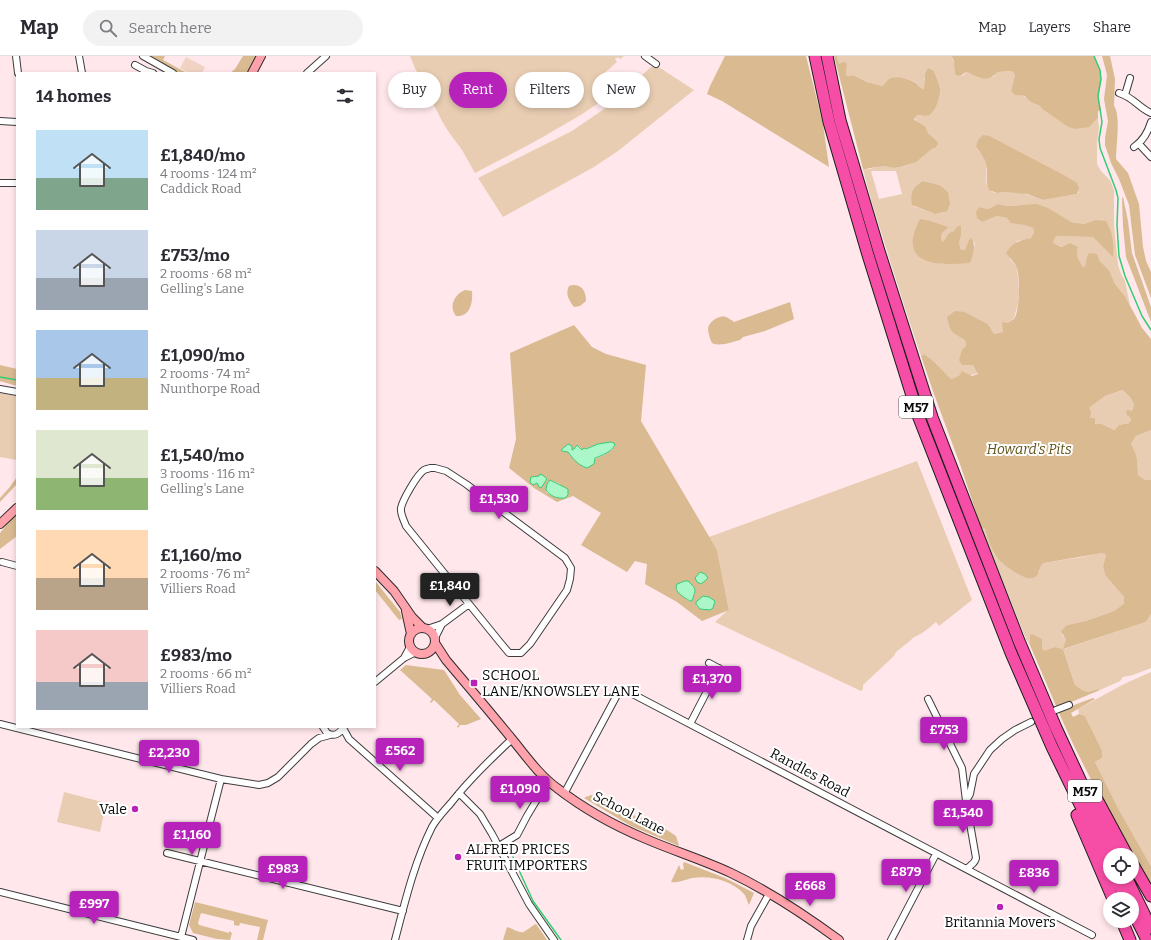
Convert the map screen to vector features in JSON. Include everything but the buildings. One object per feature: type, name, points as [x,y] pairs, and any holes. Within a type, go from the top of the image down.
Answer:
[{"type":"highway","name":"M57","points":[[815,56],[829,122],[868,255],[919,418],[1011,653],[1052,747],[1103,852]]},
{"type":"highway","name":"M57","points":[[827,56],[840,120],[879,251],[932,417],[1019,641],[1056,728],[1112,848]]},
{"type":"highway","points":[[1056,728],[1084,775],[1123,848]]},
{"type":"highway","points":[[1052,747],[1064,781],[1110,892]]},
{"type":"highway","points":[[1139,876],[1151,896]]},
{"type":"highway","points":[[1129,884],[1151,928]]},
{"type":"highway","points":[[1139,924],[1147,940]]},
{"type":"highway","points":[[1125,928],[1130,940]]},
{"type":"main road","points":[[255,72],[262,56]]},
{"type":"main road","points":[[0,524],[16,509]]},
{"type":"main road","points":[[376,572],[394,591],[406,608],[415,621],[430,631],[435,641],[432,649],[427,653],[424,654],[413,649],[409,638],[411,634],[406,608]]},
{"type":"main road","points":[[411,634],[414,631],[425,629]]},
{"type":"main road","name":"School Lane","points":[[435,641],[446,660],[512,739],[548,781],[564,794],[624,829],[725,871],[769,894],[809,918],[839,940]]},
{"type":"main road","name":"School Lane","points":[[427,653],[434,654],[446,660]]},
{"type":"street","points":[[16,56],[18,72]]},
{"type":"street","points":[[79,56],[82,72]]},
{"type":"street","points":[[143,56],[171,72]]},
{"type":"street","points":[[308,72],[326,56]]},
{"type":"street","points":[[645,56],[656,64]]},
{"type":"street","points":[[135,66],[150,72]]},
{"type":"street","points":[[1130,78],[1122,94],[1151,113]]},
{"type":"street","points":[[0,121],[16,122]]},
{"type":"street","points":[[1151,122],[1147,133],[1136,145],[1151,157]]},
{"type":"street","points":[[0,183],[16,183]]},
{"type":"street","points":[[0,389],[16,392]]},
{"type":"street","points":[[430,468],[446,471],[466,484],[565,558],[571,568],[567,590],[530,644],[521,653],[510,653],[487,628],[469,604],[406,526],[402,518],[401,508],[403,502],[416,479],[424,470],[430,468]]},
{"type":"street","points":[[2,562],[16,566]]},
{"type":"street","points":[[425,629],[442,624],[469,604]]},
{"type":"street","points":[[435,641],[442,624]]},
{"type":"street","points":[[376,681],[413,649]]},
{"type":"street","points":[[709,664],[731,675]]},
{"type":"street","points":[[690,724],[719,668]]},
{"type":"street","name":"Randles Road","points":[[564,794],[617,695],[620,691],[625,690],[1092,935]]},
{"type":"street","points":[[928,699],[962,768],[976,858],[973,865],[969,866],[967,869]]},
{"type":"street","points":[[1056,710],[1069,705]]},
{"type":"street","points":[[966,801],[970,794],[974,774],[990,750],[1015,730],[1031,722]]},
{"type":"street","points":[[0,724],[16,728]]},
{"type":"street","points":[[16,728],[221,779],[259,786],[278,777],[319,738],[339,733],[342,728]]},
{"type":"street","points":[[319,738],[323,728],[325,731],[333,735],[349,739]]},
{"type":"street","points":[[344,728],[349,739],[438,818]]},
{"type":"street","points":[[395,940],[411,878],[419,856],[438,818],[481,769],[512,739]]},
{"type":"street","points":[[963,773],[974,774]]},
{"type":"street","points":[[181,937],[221,779]]},
{"type":"street","points":[[499,846],[517,835],[548,781]]},
{"type":"street","points":[[459,793],[480,814],[530,904],[554,940]]},
{"type":"street","points":[[167,853],[403,911]]},
{"type":"street","points":[[891,940],[936,854]]},
{"type":"street","points":[[0,892],[193,940]]},
{"type":"street","points":[[747,940],[751,926],[769,894]]},
{"type":"shaded area","points":[[410,56],[624,56],[620,59],[618,57],[615,59],[617,62],[606,72],[592,72],[592,107],[544,137],[475,173],[435,108],[441,108],[441,72],[417,72]]},
{"type":"shaded area","points":[[837,56],[951,56],[955,65],[954,71],[962,76],[967,72],[993,77],[998,72],[1012,71],[1015,75],[1011,91],[1015,94],[1028,98],[1068,127],[1075,129],[1093,123],[1098,118],[1099,128],[1097,164],[1101,171],[1110,180],[1114,190],[1114,226],[1118,265],[1125,281],[1130,305],[1115,284],[1109,270],[1104,265],[1087,258],[1085,266],[1083,267],[1076,252],[1053,243],[1056,236],[1093,237],[1113,256],[1095,220],[1084,224],[1071,222],[1061,217],[1019,205],[1007,206],[998,204],[988,209],[979,207],[982,222],[997,216],[1007,218],[1033,228],[1034,232],[1031,238],[1017,241],[1010,259],[1017,267],[1019,291],[1018,304],[1014,318],[1008,323],[1003,332],[994,334],[988,324],[965,312],[956,335],[965,340],[966,346],[962,365],[973,365],[978,373],[951,379],[924,354],[921,356],[872,203],[863,169],[882,166],[895,168],[905,166],[915,162],[934,149],[937,141],[928,133],[925,126],[916,121],[915,117],[917,115],[924,116],[933,112],[939,96],[938,83],[934,71],[924,78],[924,89],[915,82],[894,77],[882,86],[853,75],[846,75],[847,66],[839,64]],"holes":[[[990,136],[1064,175],[1079,192],[1077,194],[1043,200],[1022,193],[992,192],[986,182],[986,164],[983,156],[976,147]],[[871,171],[896,171],[902,194],[879,199]],[[923,181],[940,185],[948,192],[935,214],[913,206]],[[931,221],[949,227],[942,233],[941,239],[943,242],[949,233],[954,231],[961,236],[959,243],[961,250],[965,250],[972,238],[975,244],[970,263],[940,264]]]},
{"type":"shaded area","points":[[186,57],[205,67],[202,72],[187,72],[180,68]]},
{"type":"shaded area","points":[[657,66],[694,90],[618,151],[594,167],[503,217],[478,178],[572,131],[605,108],[650,108],[650,72],[645,72],[651,67]]},
{"type":"shaded area","points":[[1124,390],[1134,404],[1129,423],[1119,425],[1114,430],[1094,423],[1090,417],[1089,408],[1105,396]]},
{"type":"shaded area","points":[[0,393],[16,396],[16,460],[0,457]]},
{"type":"shaded area","points":[[1151,430],[1151,480],[1145,480],[1138,475],[1138,465],[1131,444],[1136,436]]},
{"type":"shaded area","points":[[611,442],[615,445],[611,450],[595,458],[594,464],[587,468],[576,462],[568,452],[561,450],[568,444],[572,446],[572,450],[577,445],[582,450],[598,444]]},
{"type":"shaded area","points":[[917,461],[972,600],[939,626],[936,622],[924,632],[913,638],[896,652],[894,656],[863,685],[863,689],[861,691],[715,622],[729,609],[717,550],[709,537]]},
{"type":"shaded area","points":[[540,474],[547,479],[541,488],[537,483],[533,485],[530,482],[531,477],[539,476]]},
{"type":"shaded area","points":[[550,480],[568,489],[568,495],[565,498],[552,495],[546,490],[547,484]]},
{"type":"shaded area","points":[[981,527],[985,529],[997,557],[1020,574],[1039,572],[1044,563],[1102,553],[1106,555],[1103,566],[1105,575],[1124,597],[1125,604],[1114,611],[1086,621],[1067,625],[1062,635],[1066,640],[1064,649],[1146,622],[1151,614],[1151,668],[1123,677],[1120,681],[1100,690],[1098,689],[1088,692],[1075,685],[1063,649],[1055,647],[1044,652],[1042,648],[1042,639],[1037,638],[1029,643],[1026,639]]},
{"type":"shaded area","points":[[700,572],[705,574],[708,578],[701,584],[697,582],[695,578]]},
{"type":"shaded area","points":[[688,581],[695,590],[692,601],[682,596],[676,589],[677,584]]},
{"type":"shaded area","points":[[703,596],[709,597],[715,601],[713,608],[710,610],[700,609],[696,604],[696,602]]},
{"type":"shaded area","points":[[1151,672],[1151,866],[1119,810],[1095,762],[1102,758],[1089,724],[1085,716],[1079,714],[1078,709],[1124,684]]},
{"type":"shaded area","points":[[64,792],[106,803],[100,832],[57,822]]},
{"type":"green space","points":[[148,56],[165,56],[163,60],[185,72],[176,72]]},
{"type":"green space","points":[[243,56],[258,56],[250,72],[231,72],[235,69]]},
{"type":"green space","points":[[725,56],[806,56],[823,124],[829,167],[722,101],[707,94]]},
{"type":"green space","points":[[834,56],[837,56],[839,64],[843,62],[846,63],[846,75],[853,75],[867,82],[882,86],[889,79],[898,77],[911,81],[924,89],[925,74],[928,68],[934,71],[940,89],[936,107],[929,115],[917,115],[914,119],[925,126],[928,133],[937,141],[938,144],[935,148],[916,162],[901,167],[894,168],[885,166],[863,169]]},
{"type":"green space","points":[[951,56],[1094,56],[1100,70],[1101,79],[1098,96],[1101,110],[1098,111],[1098,118],[1089,127],[1075,129],[1068,127],[1025,96],[1015,95],[1011,91],[1015,75],[1012,71],[998,72],[987,78],[980,78],[967,72],[961,75],[956,75],[954,70],[954,61]]},
{"type":"green space","points":[[1102,56],[1110,56],[1115,79],[1114,106],[1118,123],[1116,159],[1128,173],[1139,204],[1143,247],[1146,261],[1151,272],[1151,298],[1135,255],[1129,205],[1105,145],[1108,121],[1104,99],[1107,75]]},
{"type":"green space","points":[[983,135],[990,136],[1077,183],[1079,188],[1077,194],[1043,200],[1027,194],[1005,192],[997,193],[989,190],[986,164],[976,147],[978,140]]},
{"type":"green space","points":[[923,181],[940,185],[948,192],[950,204],[947,211],[935,214],[912,205],[911,197],[913,191],[916,186]]},
{"type":"green space","points":[[1123,197],[1132,253],[1151,307],[1151,322],[1126,257],[1123,226]]},
{"type":"green space","name":"Howard's Pits","points":[[998,204],[1007,206],[1036,204],[1048,208],[1071,222],[1084,224],[1095,220],[1106,221],[1112,238],[1113,257],[1093,237],[1056,236],[1053,243],[1062,247],[1070,243],[1078,247],[1077,255],[1083,267],[1085,266],[1089,253],[1097,254],[1100,262],[1109,270],[1115,284],[1125,296],[1142,328],[1151,339],[1151,430],[1136,436],[1131,444],[1137,459],[1138,475],[1145,480],[1151,480],[1151,614],[1146,622],[1063,649],[1066,640],[1061,631],[1067,625],[1086,621],[1114,611],[1124,604],[1124,597],[1105,575],[1103,566],[1106,555],[1102,553],[1044,563],[1041,566],[1037,576],[1031,578],[1024,577],[1015,572],[998,559],[985,529],[981,527],[921,356],[924,354],[951,379],[959,376],[962,371],[972,376],[978,374],[973,365],[962,365],[959,360],[962,350],[966,346],[965,340],[952,332],[947,317],[955,311],[965,312],[988,324],[994,334],[1003,332],[1002,322],[1008,323],[1014,319],[1016,315],[1019,294],[1018,273],[1017,268],[1006,253],[1016,242],[1031,238],[1034,232],[1033,228],[1011,223],[1007,218],[997,216],[982,222],[977,218],[976,212],[979,207],[988,209]],"holes":[[[1123,390],[1134,404],[1132,411],[1126,411],[1131,420],[1129,423],[1119,425],[1114,430],[1101,424],[1095,424],[1095,418],[1090,418],[1091,412],[1089,408],[1105,396]]]},
{"type":"green space","points":[[920,219],[949,227],[942,233],[941,239],[943,242],[949,233],[961,225],[961,236],[959,243],[961,250],[965,250],[969,240],[972,238],[974,245],[974,251],[970,263],[933,263],[916,254],[913,246],[914,234]]},
{"type":"green space","points":[[569,286],[579,286],[585,292],[586,301],[580,306],[574,307],[568,297],[567,292]]},
{"type":"green space","points":[[465,290],[472,291],[470,308],[465,314],[456,316],[453,308],[454,301],[458,294]]},
{"type":"green space","points":[[790,302],[794,319],[730,343],[712,343],[708,328],[715,319],[726,317],[734,322]]},
{"type":"green space","points":[[574,325],[592,347],[606,354],[646,365],[641,421],[717,550],[729,610],[702,621],[677,602],[645,584],[647,564],[635,561],[627,572],[581,545],[601,513],[573,496],[557,502],[534,488],[509,468],[516,439],[510,353]],"holes":[[[614,443],[613,449],[595,459],[595,462],[587,468],[576,461],[568,452],[576,446],[579,446],[582,450],[598,444]],[[550,480],[560,484],[554,497],[546,492]],[[688,581],[695,591],[692,601],[689,601],[682,596],[679,583]],[[712,599],[715,601],[715,604],[700,609],[696,605]]]},
{"type":"green space","points":[[0,365],[16,369],[16,386],[0,381]]},
{"type":"green space","points":[[16,478],[16,485],[0,502],[0,498]]},
{"type":"green space","points":[[16,514],[16,537],[0,549],[0,533]]},
{"type":"green space","points":[[376,582],[400,612],[402,619],[399,620],[376,591]]},
{"type":"green space","points":[[1032,634],[1042,639],[1042,648],[1044,651],[1055,647],[1063,649],[1075,685],[1088,692],[1098,689],[1100,690],[1057,708],[1029,643],[1030,635]]},
{"type":"green space","points":[[406,665],[444,670],[460,695],[481,719],[466,725],[460,725],[458,728],[457,727],[459,724],[434,700],[431,703],[430,702],[432,699],[400,670]]},
{"type":"green space","points":[[1093,698],[1095,699],[1071,713],[1073,717],[1079,714],[1085,716],[1102,751],[1102,758],[1095,762],[1119,810],[1151,866],[1151,892],[1139,871],[1139,848],[1128,848],[1108,813],[1058,711]]},
{"type":"green space","points":[[591,795],[605,799],[631,814],[664,828],[676,836],[679,846],[631,826],[584,798]]},
{"type":"green space","points":[[684,862],[725,878],[754,893],[749,905],[745,895],[739,889],[727,882],[713,878],[699,877],[679,882],[671,882],[679,865],[681,870],[684,869]]},
{"type":"green space","points":[[195,902],[268,920],[263,940],[257,940],[260,927],[240,923],[239,926],[234,925],[234,921],[201,913],[198,923],[199,925],[229,933],[229,931],[232,933],[230,940],[217,939],[193,933],[189,925]]},
{"type":"green space","points":[[536,924],[547,940],[503,940],[507,927],[523,932]]},
{"type":"waterway","points":[[1094,56],[1100,70],[1101,79],[1098,96],[1102,122],[1099,139],[1100,148],[1118,198],[1117,225],[1119,256],[1125,276],[1142,316],[1151,330]]},
{"type":"waterway","points":[[0,377],[16,380]]},
{"type":"waterway","points":[[513,857],[533,901],[561,940]]},
{"type":"place","name":"SCHOOL LANE/KNOWSLEY LANE","points":[[474,683]]},
{"type":"place","name":"Vale","points":[[135,809]]},
{"type":"place","name":"ALFRED PRICES FRUIT IMPORTERS","points":[[458,857]]},
{"type":"place","name":"Britannia Movers","points":[[1000,907]]}]
